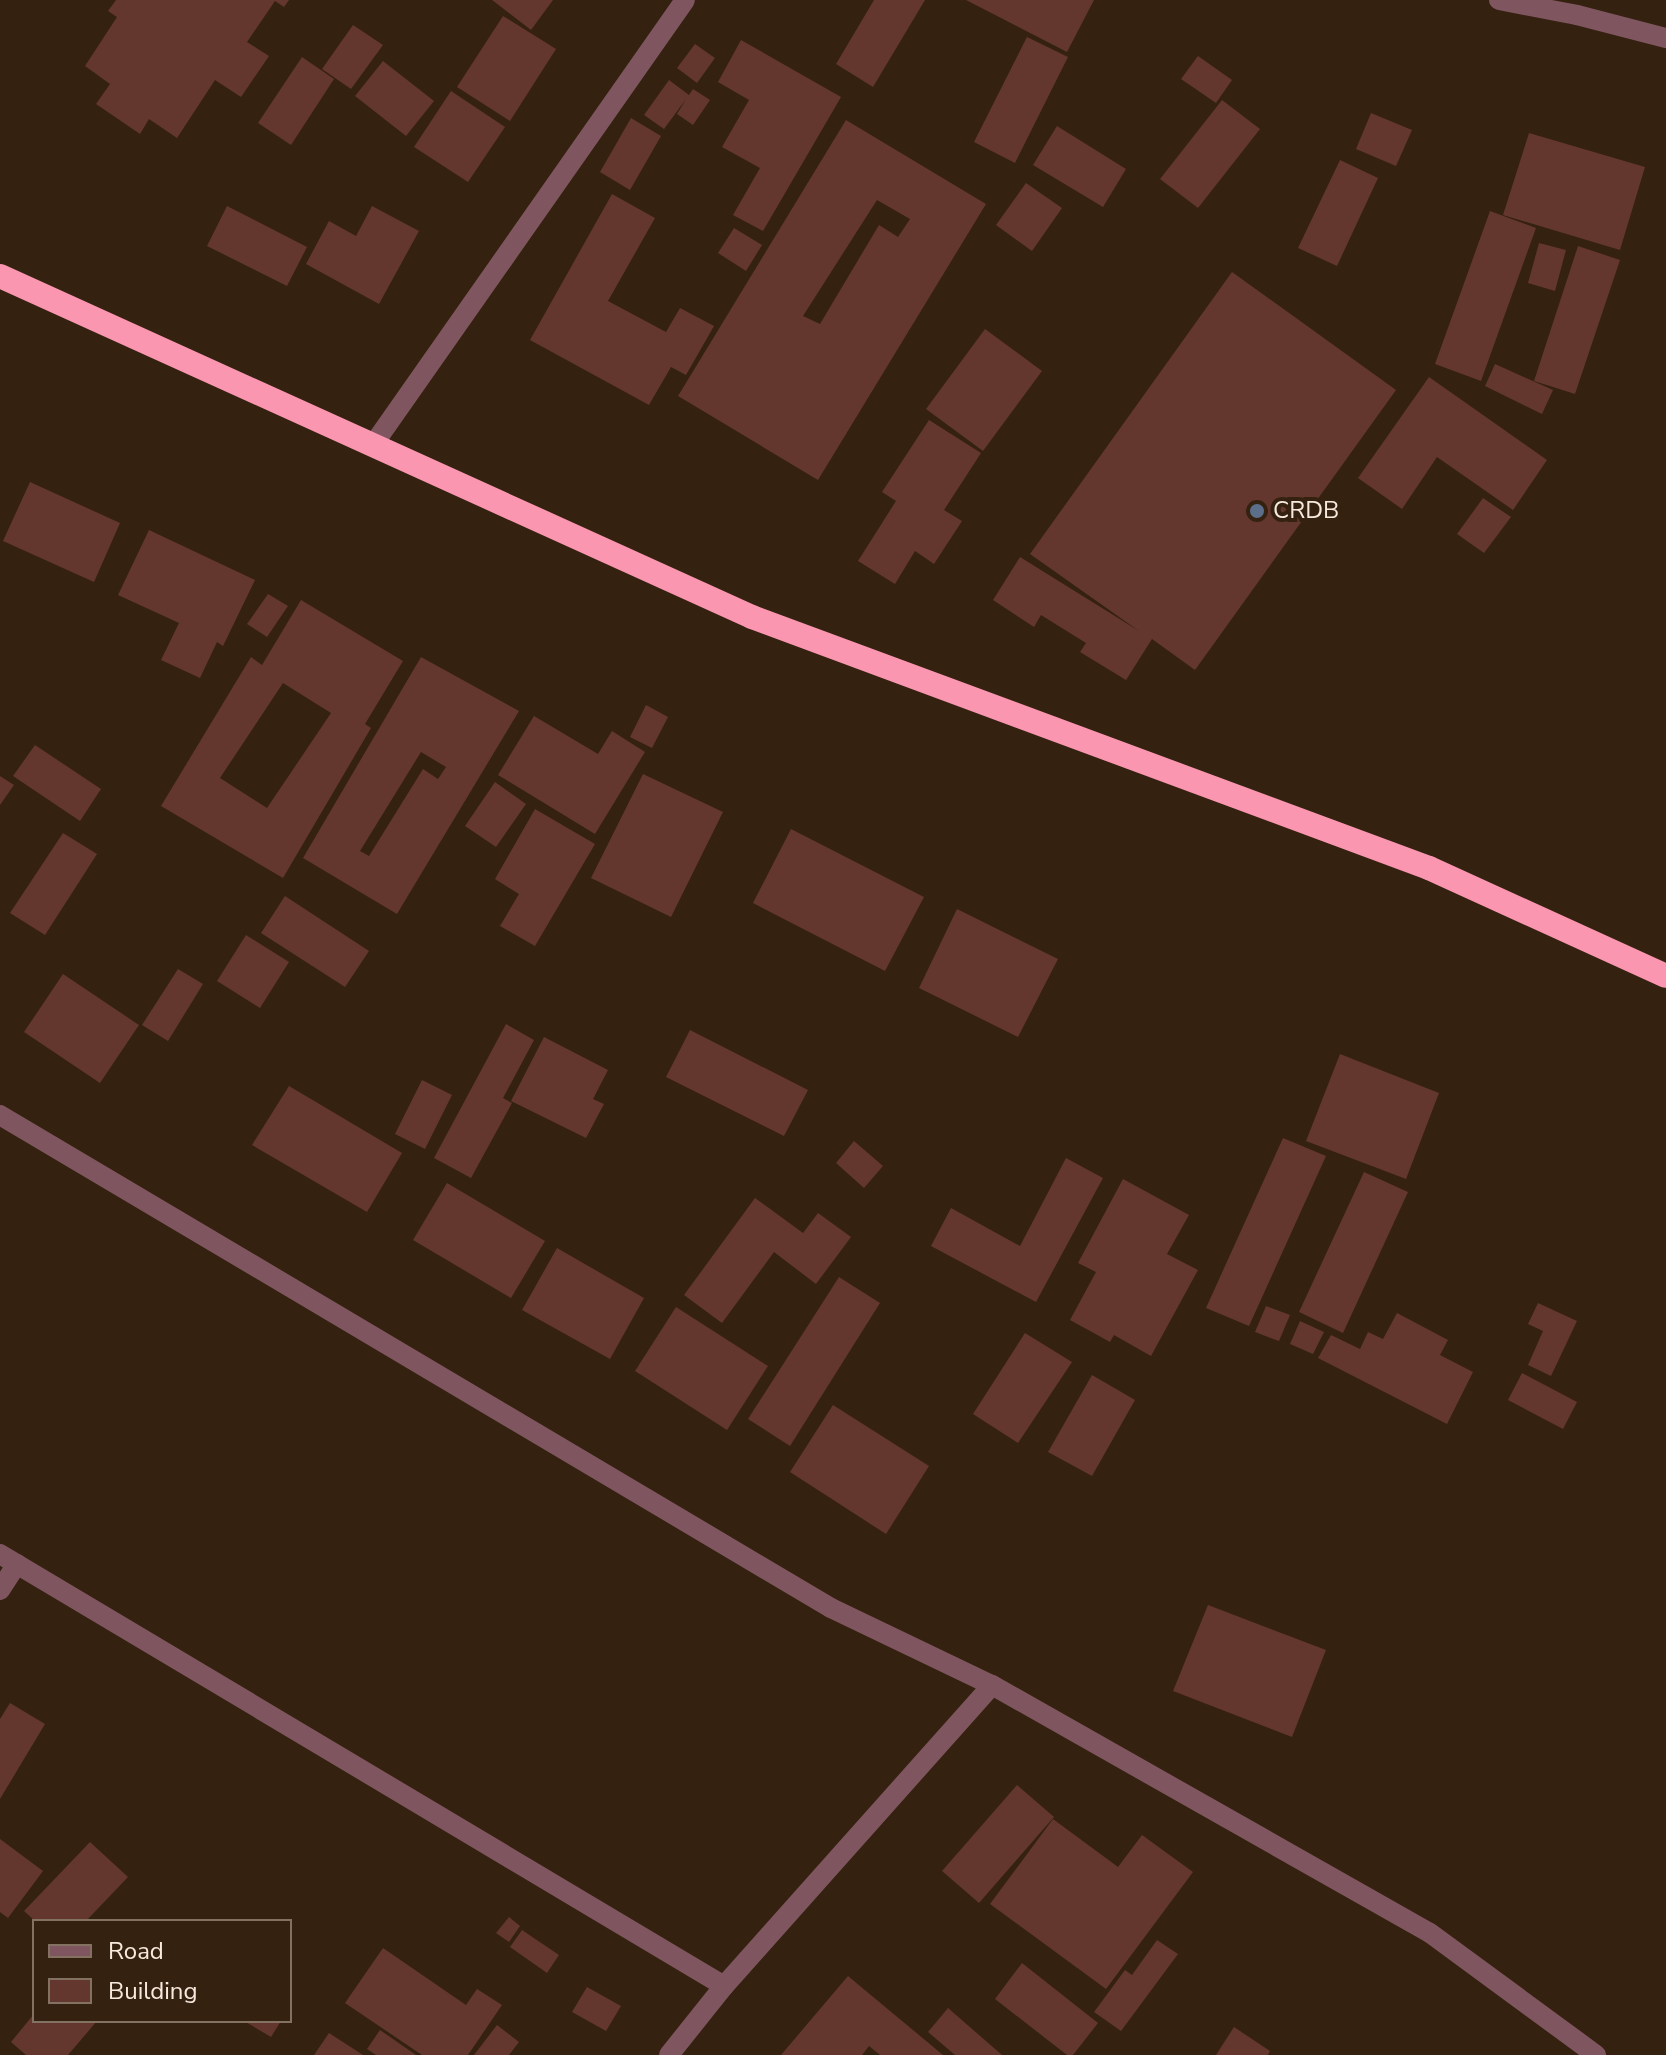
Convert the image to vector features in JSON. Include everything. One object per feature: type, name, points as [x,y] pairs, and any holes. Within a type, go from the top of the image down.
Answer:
[{"type":"highway","points":[[0,276],[752,617],[1429,868],[1666,976]]},
{"type":"street","points":[[373,445],[685,0]]},
{"type":"street","points":[[1499,0],[1577,15],[1666,38]]},
{"type":"street","points":[[0,1115],[831,1608],[992,1685],[1430,1933],[1596,2055]]},
{"type":"street","points":[[0,1590],[8,1559],[724,1986]]},
{"type":"street","points":[[669,2055],[724,1986],[992,1685]]},
{"type":"building","points":[[116,0],[289,0],[284,7],[275,1],[247,42],[269,56],[241,97],[215,80],[177,138],[149,119],[140,134],[96,104],[110,84],[85,66],[117,17],[108,11]]},
{"type":"building","points":[[492,0],[553,0],[531,30]]},
{"type":"building","points":[[874,0],[925,0],[873,87],[836,64]]},
{"type":"building","points":[[966,0],[1094,0],[1067,52]]},
{"type":"building","points":[[503,16],[556,49],[510,121],[457,87]]},
{"type":"building","points":[[353,25],[383,45],[351,89],[322,69]]},
{"type":"building","points":[[1027,37],[1068,57],[1015,163],[974,142]]},
{"type":"building","points":[[741,40],[841,97],[763,231],[733,215],[760,168],[722,147],[749,100],[718,82]]},
{"type":"building","points":[[695,44],[715,58],[697,83],[677,68]]},
{"type":"building","points":[[1198,56],[1232,80],[1216,103],[1181,79]]},
{"type":"building","points":[[302,57],[334,79],[291,145],[258,123]]},
{"type":"building","points":[[383,61],[434,101],[406,136],[355,96]]},
{"type":"building","points":[[669,80],[689,95],[693,89],[710,100],[693,125],[677,114],[686,99],[664,129],[644,115]]},
{"type":"building","points":[[451,91],[505,127],[468,182],[414,147]]},
{"type":"building","points":[[1222,100],[1260,129],[1198,208],[1160,179]]},
{"type":"building","points":[[1371,113],[1412,130],[1396,166],[1356,149]]},
{"type":"building","points":[[631,118],[661,136],[630,190],[600,172]]},
{"type":"building","points":[[846,120],[986,204],[818,480],[678,396]],"holes":[[[877,200],[910,219],[898,237],[879,225],[820,324],[803,316]]]},
{"type":"building","points":[[1057,126],[1126,169],[1103,207],[1033,165]]},
{"type":"building","points":[[1529,133],[1645,167],[1620,250],[1503,215]]},
{"type":"building","points":[[1340,160],[1378,178],[1337,266],[1298,248]]},
{"type":"building","points":[[1026,183],[1062,208],[1032,251],[996,225]]},
{"type":"building","points":[[612,194],[655,218],[608,301],[666,332],[680,308],[714,326],[686,375],[671,367],[649,405],[530,340]]},
{"type":"building","points":[[227,206],[307,247],[287,286],[207,246]]},
{"type":"building","points":[[372,206],[419,231],[379,304],[306,264],[329,221],[356,236]]},
{"type":"building","points":[[1490,211],[1536,228],[1481,381],[1435,364]]},
{"type":"building","points":[[734,228],[762,245],[746,271],[718,253]]},
{"type":"building","points":[[1539,243],[1566,250],[1555,291],[1528,283]]},
{"type":"building","points":[[1578,246],[1620,260],[1575,394],[1534,381]]},
{"type":"building","points":[[1232,272],[1396,390],[1195,670],[1152,639],[1126,680],[1080,652],[1086,643],[1041,615],[1034,627],[993,600],[1020,557],[1139,631],[1030,554]]},
{"type":"building","points":[[985,329],[1042,371],[983,451],[926,409]]},
{"type":"building","points":[[1495,364],[1553,390],[1542,414],[1485,386]]},
{"type":"building","points":[[1429,377],[1547,460],[1513,510],[1437,457],[1402,509],[1358,478]]},
{"type":"building","points":[[929,420],[981,453],[944,510],[962,521],[934,564],[915,551],[895,584],[858,561],[896,501],[882,492]]},
{"type":"building","points":[[30,482],[120,523],[94,582],[3,541]]},
{"type":"building","points":[[1483,498],[1511,517],[1484,553],[1457,534]]},
{"type":"building","points":[[149,530],[255,580],[223,646],[217,642],[200,678],[161,660],[179,623],[118,595]]},
{"type":"building","points":[[268,594],[288,606],[267,637],[247,624]]},
{"type":"building","points":[[301,600],[403,661],[365,724],[371,728],[283,878],[161,806],[251,657],[262,665]],"holes":[[[283,683],[331,713],[267,808],[220,778]]]},
{"type":"building","points":[[421,657],[519,711],[397,914],[303,858]],"holes":[[[421,752],[446,767],[438,779],[423,769],[369,856],[360,851]]]},
{"type":"building","points":[[646,705],[668,717],[652,748],[630,737]]},
{"type":"building","points":[[534,716],[598,754],[612,731],[645,752],[595,834],[498,775]]},
{"type":"building","points":[[35,745],[101,789],[80,821],[13,776]]},
{"type":"building","points":[[643,774],[723,812],[671,917],[591,878]]},
{"type":"building","points":[[0,776],[14,785],[0,805]]},
{"type":"building","points":[[495,782],[526,804],[496,847],[465,826]]},
{"type":"building","points":[[535,809],[595,844],[535,946],[500,926],[519,894],[495,879]]},
{"type":"building","points":[[791,829],[924,897],[885,971],[753,903]]},
{"type":"building","points":[[63,833],[97,854],[45,935],[10,913]]},
{"type":"building","points":[[285,896],[369,951],[345,987],[261,933]]},
{"type":"building","points":[[957,909],[1058,959],[1018,1037],[919,988]]},
{"type":"building","points":[[246,935],[289,962],[260,1008],[217,981]]},
{"type":"building","points":[[178,969],[203,984],[168,1041],[142,1025]]},
{"type":"building","points":[[63,974],[139,1025],[100,1083],[24,1032]]},
{"type":"building","points":[[506,1024],[534,1040],[503,1098],[512,1103],[471,1178],[434,1158]]},
{"type":"building","points":[[690,1030],[808,1090],[784,1136],[666,1077]]},
{"type":"building","points":[[544,1037],[608,1070],[593,1099],[604,1104],[586,1138],[511,1101]]},
{"type":"building","points":[[1340,1054],[1439,1093],[1406,1179],[1306,1141]]},
{"type":"building","points":[[422,1080],[452,1095],[425,1149],[395,1134]]},
{"type":"building","points":[[289,1086],[402,1153],[367,1212],[252,1145]]},
{"type":"building","points":[[1283,1138],[1326,1156],[1249,1326],[1206,1308]]},
{"type":"building","points":[[854,1141],[883,1166],[864,1188],[836,1163]]},
{"type":"building","points":[[1066,1158],[1103,1178],[1036,1302],[931,1246],[951,1208],[1020,1246]]},
{"type":"building","points":[[1364,1172],[1408,1192],[1343,1333],[1299,1312]]},
{"type":"building","points":[[1123,1179],[1189,1215],[1167,1254],[1198,1270],[1151,1356],[1114,1335],[1110,1342],[1070,1320],[1096,1272],[1078,1263]]},
{"type":"building","points":[[447,1183],[545,1241],[511,1298],[413,1240]]},
{"type":"building","points":[[755,1198],[803,1233],[818,1213],[851,1237],[816,1284],[774,1252],[722,1323],[684,1295]]},
{"type":"building","points":[[557,1248],[644,1298],[610,1359],[522,1310]]},
{"type":"building","points":[[839,1277],[880,1303],[790,1446],[748,1419]]},
{"type":"building","points":[[1538,1303],[1577,1321],[1551,1376],[1528,1365],[1543,1331],[1528,1324]]},
{"type":"building","points":[[1266,1306],[1290,1315],[1279,1341],[1255,1332]]},
{"type":"building","points":[[676,1307],[768,1366],[727,1430],[635,1371]]},
{"type":"building","points":[[1397,1313],[1448,1340],[1440,1355],[1473,1372],[1447,1424],[1318,1358],[1331,1335],[1360,1349],[1368,1332],[1383,1339]]},
{"type":"building","points":[[1300,1321],[1324,1332],[1313,1354],[1290,1344]]},
{"type":"building","points":[[1025,1333],[1072,1362],[1018,1443],[973,1414]]},
{"type":"building","points":[[1522,1373],[1577,1402],[1563,1429],[1508,1400]]},
{"type":"building","points":[[1092,1375],[1135,1400],[1092,1476],[1048,1452]]},
{"type":"building","points":[[833,1405],[929,1466],[886,1534],[790,1472]]},
{"type":"building","points":[[1208,1605],[1326,1650],[1292,1737],[1173,1691]]},
{"type":"building","points":[[10,1703],[45,1724],[0,1799],[0,1719]]},
{"type":"building","points":[[1017,1785],[1054,1817],[979,1903],[942,1871]]},
{"type":"building","points":[[1053,1819],[1118,1867],[1142,1835],[1193,1872],[1106,1989],[990,1904]]},
{"type":"building","points":[[0,1839],[43,1871],[8,1918],[0,1912]]},
{"type":"building","points":[[90,1842],[128,1877],[88,1919],[33,1919],[24,1911]]},
{"type":"building","points":[[509,1917],[520,1926],[509,1942],[496,1933]]},
{"type":"building","points":[[522,1930],[559,1955],[547,1973],[510,1947]]},
{"type":"building","points":[[1157,1940],[1178,1954],[1121,2031],[1094,2012],[1125,1970],[1132,1975]]},
{"type":"building","points":[[383,1948],[466,2005],[477,1989],[502,2005],[468,2055],[422,2055],[345,2003]]},
{"type":"building","points":[[1022,1963],[1098,2023],[1073,2055],[1067,2055],[995,1999]]},
{"type":"building","points":[[848,1976],[943,2055],[880,2055],[869,2046],[862,2055],[781,2055]]},
{"type":"building","points":[[587,1987],[621,2006],[606,2031],[572,2012]]},
{"type":"building","points":[[948,2008],[1002,2055],[955,2055],[928,2032]]},
{"type":"building","points":[[32,2016],[32,2023],[95,2023],[68,2055],[26,2055],[11,2042]]},
{"type":"building","points":[[247,2023],[280,2023],[271,2037]]},
{"type":"building","points":[[497,2025],[519,2042],[509,2055],[474,2055]]},
{"type":"building","points":[[1234,2027],[1270,2051],[1268,2055],[1216,2055]]},
{"type":"building","points":[[380,2030],[416,2055],[376,2055],[367,2049]]},
{"type":"building","points":[[329,2033],[363,2055],[314,2055]]},
{"type":"place","name":"CRDB","points":[[1257,511]]}]
